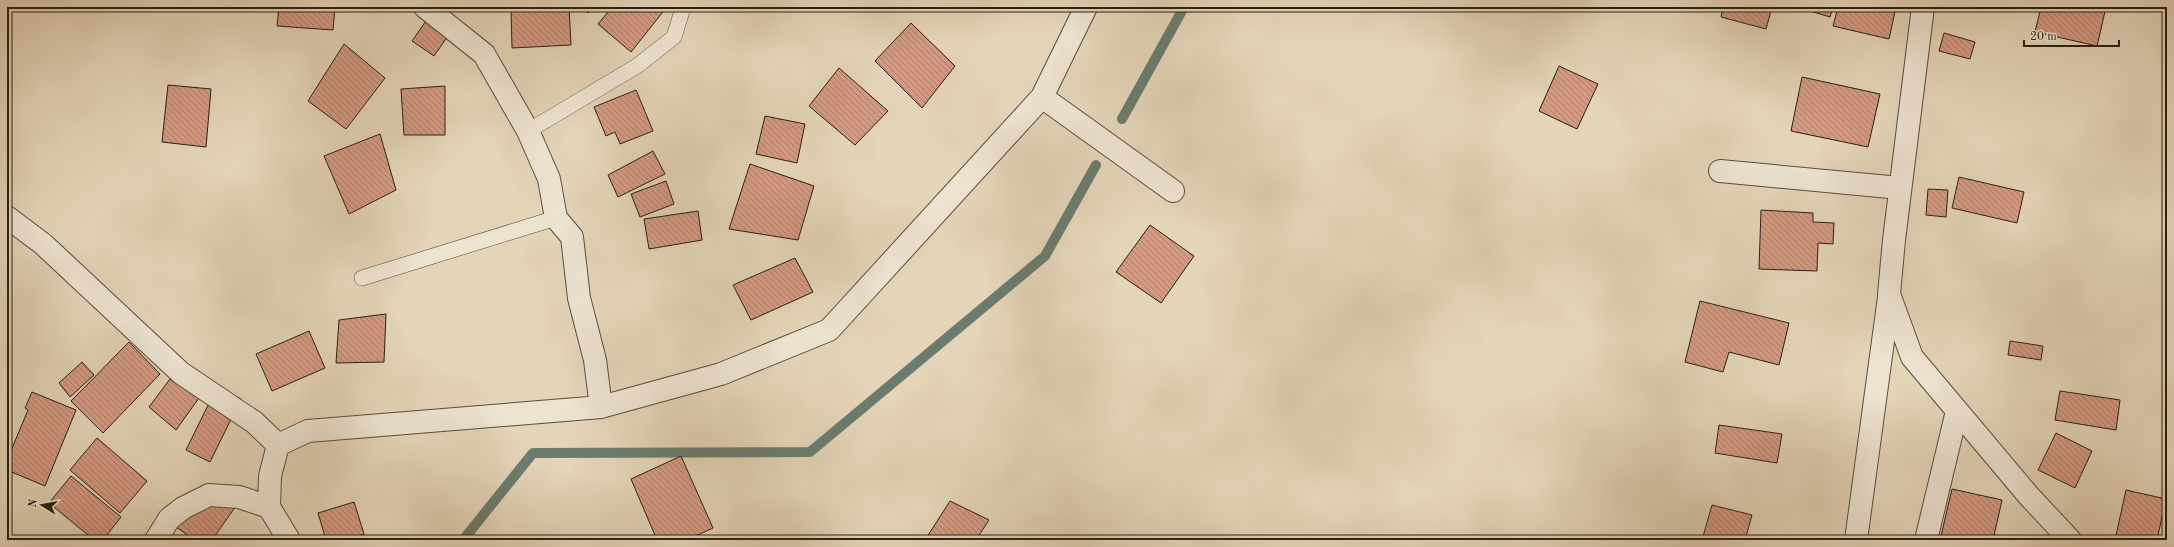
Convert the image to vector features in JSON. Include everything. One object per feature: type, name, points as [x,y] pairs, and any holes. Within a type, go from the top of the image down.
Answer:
[{"type":"street","points":[[425,7],[484,54],[528,131],[549,180],[556,218],[572,238],[579,298],[595,360],[601,407]]},
{"type":"street","points":[[278,445],[308,431],[601,407],[721,374],[829,330],[1042,97],[1086,7]]},
{"type":"street","points":[[1856,540],[1890,294],[1900,188],[1922,7]]},
{"type":"street","points":[[1042,97],[1173,191]]},
{"type":"street","points":[[1720,171],[1900,188]]},
{"type":"street","points":[[7,217],[43,244],[181,372],[254,422],[278,445]]},
{"type":"street","points":[[1890,294],[1912,357],[2028,495],[2070,540]]},
{"type":"street","points":[[1926,540],[1957,411]]},
{"type":"street","points":[[278,445],[270,476],[269,507],[289,540]]},
{"type":"street","points":[[156,540],[169,519],[183,508],[209,494],[239,497],[269,507]]},
{"type":"lane","points":[[528,131],[637,66],[668,42],[674,37],[682,11],[680,7]]},
{"type":"lane","points":[[362,278],[556,218]]},
{"type":"building","points":[[279,7],[335,7],[333,30],[277,26]]},
{"type":"building","points":[[457,7],[468,7],[463,12]]},
{"type":"building","points":[[569,7],[571,45],[512,48],[511,8]]},
{"type":"building","points":[[581,7],[593,7],[588,13]]},
{"type":"building","points":[[612,7],[666,8],[631,52],[598,24]]},
{"type":"building","points":[[1723,7],[1772,7],[1766,29],[1721,17]]},
{"type":"building","points":[[1797,7],[1833,7],[1830,17]]},
{"type":"building","points":[[1838,7],[1896,7],[1889,39],[1833,26]]},
{"type":"building","points":[[2041,7],[2106,7],[2097,46],[2035,32]]},
{"type":"building","points":[[428,18],[450,33],[434,56],[412,41]]},
{"type":"building","points":[[911,23],[955,66],[922,108],[875,61]]},
{"type":"building","points":[[1944,33],[1975,42],[1970,59],[1939,51]]},
{"type":"building","points":[[344,44],[385,78],[346,129],[308,101]]},
{"type":"building","points":[[1559,66],[1598,84],[1577,129],[1539,111]]},
{"type":"building","points":[[839,68],[888,111],[855,145],[809,106]]},
{"type":"building","points":[[1802,77],[1880,94],[1868,147],[1791,131]]},
{"type":"building","points":[[168,85],[211,89],[206,147],[162,142]]},
{"type":"building","points":[[445,86],[445,135],[404,135],[401,89]]},
{"type":"building","points":[[636,90],[653,131],[620,144],[615,132],[606,136],[594,107]]},
{"type":"building","points":[[765,116],[805,124],[797,163],[756,154]]},
{"type":"building","points":[[380,134],[396,190],[349,214],[324,156]]},
{"type":"building","points":[[653,151],[665,174],[618,197],[608,175]]},
{"type":"building","points":[[750,164],[814,186],[798,240],[729,229]]},
{"type":"building","points":[[1959,177],[2024,192],[2017,223],[1952,208]]},
{"type":"building","points":[[666,181],[674,204],[640,217],[631,194]]},
{"type":"building","points":[[1928,189],[1948,190],[1946,217],[1926,215]]},
{"type":"building","points":[[1761,210],[1813,213],[1813,222],[1834,223],[1833,244],[1818,243],[1817,271],[1759,269]]},
{"type":"building","points":[[698,211],[702,240],[649,249],[644,219]]},
{"type":"building","points":[[1150,225],[1194,256],[1161,303],[1116,272]]},
{"type":"building","points":[[795,258],[813,292],[751,320],[733,285]]},
{"type":"building","points":[[1700,301],[1789,323],[1779,365],[1729,352],[1723,372],[1685,362]]},
{"type":"building","points":[[386,314],[384,362],[336,363],[339,320]]},
{"type":"building","points":[[309,331],[325,368],[272,391],[256,354]]},
{"type":"building","points":[[2010,341],[2043,346],[2041,360],[2008,355]]},
{"type":"building","points":[[129,342],[160,374],[103,433],[71,401]]},
{"type":"building","points":[[82,362],[94,375],[70,397],[59,383]]},
{"type":"building","points":[[170,379],[199,398],[176,430],[149,407]]},
{"type":"building","points":[[217,387],[241,399],[210,462],[186,450]]},
{"type":"building","points":[[2060,391],[2120,400],[2116,430],[2055,420]]},
{"type":"building","points":[[32,392],[76,410],[45,486],[7,470],[7,460],[28,410],[25,408]]},
{"type":"building","points":[[1719,425],[1782,434],[1777,463],[1715,453]]},
{"type":"building","points":[[2056,433],[2092,451],[2075,488],[2038,470]]},
{"type":"building","points":[[97,438],[147,481],[120,513],[70,470]]},
{"type":"building","points":[[681,456],[713,528],[687,540],[657,540],[631,479]]},
{"type":"building","points":[[71,476],[121,517],[103,540],[94,540],[49,503]]},
{"type":"building","points":[[205,485],[236,506],[212,540],[195,540],[176,527]]},
{"type":"building","points":[[1952,489],[2002,500],[1993,540],[1940,540]]},
{"type":"building","points":[[2126,490],[2166,499],[2157,540],[2115,540]]},
{"type":"building","points":[[950,501],[989,520],[976,540],[925,540]]},
{"type":"building","points":[[354,502],[364,534],[346,540],[326,540],[318,513]]},
{"type":"building","points":[[1712,505],[1752,515],[1745,540],[1702,540]]},
{"type":"building","points":[[167,533],[179,540],[163,540]]},
{"type":"waterway","points":[[1122,119],[1184,7]]},
{"type":"waterway","points":[[463,540],[533,453],[810,452],[1045,256],[1096,165]]}]
